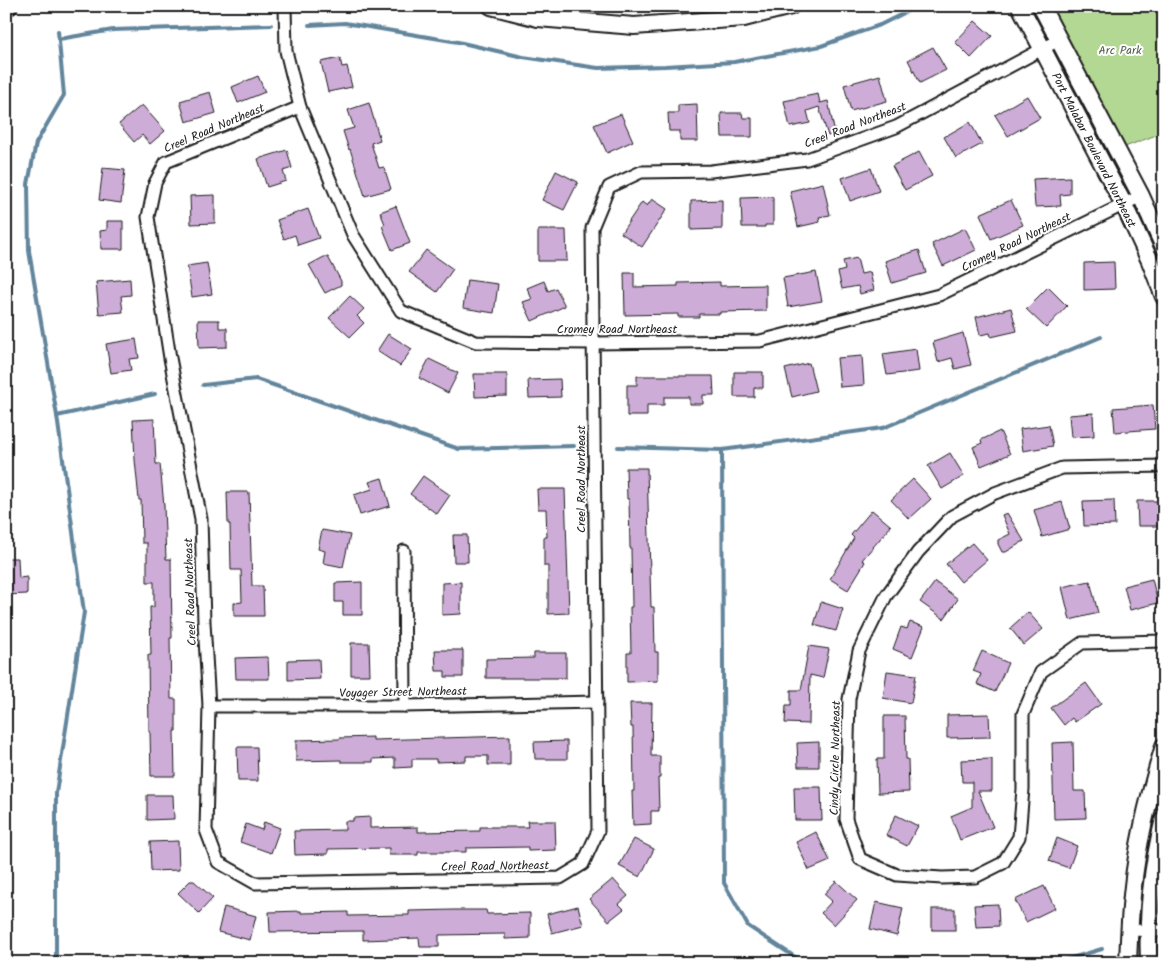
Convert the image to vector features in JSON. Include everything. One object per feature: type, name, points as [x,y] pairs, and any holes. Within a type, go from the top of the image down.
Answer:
[{"type":"street","name":"Cromey Road Northeast","points":[[285,6],[286,51],[300,107],[353,235],[401,311],[476,342],[760,341],[939,295],[1141,196]]},
{"type":"street","points":[[491,6],[538,18],[634,26],[744,18],[791,6]]},
{"type":"street","name":"Port Malabar Boulevard Northeast","points":[[1020,6],[1124,205],[1164,296]]},
{"type":"street","name":"Port Malabar Boulevard Northeast","points":[[1041,6],[1141,196],[1164,247]]},
{"type":"street","name":"Creel Road Northeast","points":[[300,107],[166,162],[155,183],[148,217],[170,358],[201,519],[209,706],[206,830],[218,862],[256,883],[560,878],[582,864],[598,831],[592,228],[609,187],[641,172],[711,171],[807,160],[896,127],[1059,40]]},
{"type":"street","name":"Cindy Circle Northeast","points":[[1164,466],[1062,468],[995,493],[952,516],[918,552],[886,596],[859,651],[849,699],[846,819],[860,860],[897,875],[942,878],[975,878],[1003,863],[1019,837],[1023,789],[1023,714],[1041,672],[1082,643],[1164,641]]},
{"type":"street","points":[[404,551],[405,706]]},
{"type":"street","name":"Voyager Street Northeast","points":[[209,706],[405,706],[597,702]]},
{"type":"street","points":[[1128,963],[1133,885],[1141,834],[1155,774],[1164,746]]},
{"type":"street","points":[[1149,963],[1156,931],[1152,886],[1159,836],[1164,819]]},
{"type":"street","points":[[1129,930],[1156,931]]},
{"type":"shaded area","points":[[1112,955],[1111,963],[728,963]]},
{"type":"green space","name":"Arc Park","points":[[1050,6],[1164,6],[1164,132],[1117,150]]},
{"type":"building","points":[[975,21],[992,36],[971,58],[955,42]]},
{"type":"building","points":[[933,47],[946,70],[920,83],[908,60]]},
{"type":"building","points":[[340,58],[342,67],[347,66],[352,87],[328,92],[321,62]]},
{"type":"building","points":[[880,75],[887,101],[851,111],[844,85]]},
{"type":"building","points":[[258,76],[265,92],[238,103],[232,87]]},
{"type":"building","points":[[210,92],[216,113],[186,122],[180,101]]},
{"type":"building","points":[[818,94],[820,103],[828,101],[835,134],[828,136],[819,107],[807,111],[810,123],[790,127],[784,101]]},
{"type":"building","points":[[1027,96],[1040,118],[1008,136],[995,115]]},
{"type":"building","points":[[369,103],[380,140],[371,143],[379,168],[384,167],[391,189],[365,196],[343,131],[354,128],[348,110]]},
{"type":"building","points":[[697,104],[698,141],[680,141],[680,131],[669,131],[668,113],[678,113],[678,105]]},
{"type":"building","points":[[142,105],[165,131],[150,144],[142,135],[134,142],[119,124]]},
{"type":"building","points":[[721,113],[742,113],[743,118],[752,118],[752,137],[722,137]]},
{"type":"building","points":[[621,114],[633,141],[607,153],[594,125]]},
{"type":"building","points":[[970,122],[982,144],[956,158],[944,137]]},
{"type":"building","points":[[287,150],[292,168],[283,171],[286,181],[267,187],[258,159]]},
{"type":"building","points":[[919,152],[932,176],[905,190],[892,166]]},
{"type":"building","points":[[103,168],[125,170],[121,203],[99,200]]},
{"type":"building","points":[[871,168],[879,191],[850,201],[842,178]]},
{"type":"building","points":[[556,171],[578,182],[564,210],[542,200]]},
{"type":"building","points":[[1070,177],[1070,194],[1060,195],[1061,206],[1035,207],[1033,179]]},
{"type":"building","points":[[823,183],[830,215],[819,217],[820,222],[798,227],[790,191]]},
{"type":"building","points":[[215,195],[215,223],[191,224],[190,196]]},
{"type":"building","points":[[773,197],[773,225],[742,227],[741,198]]},
{"type":"building","points":[[652,199],[667,209],[642,247],[621,233],[642,202],[647,206]]},
{"type":"building","points":[[722,200],[722,229],[691,230],[691,201]]},
{"type":"building","points":[[1011,200],[1023,225],[991,239],[980,214]]},
{"type":"building","points":[[396,206],[410,243],[392,250],[382,226],[385,224],[380,212]]},
{"type":"building","points":[[308,209],[319,238],[298,245],[295,235],[284,239],[277,220]]},
{"type":"building","points":[[107,221],[123,221],[123,249],[101,249],[100,231],[107,230]]},
{"type":"building","points":[[965,228],[976,250],[943,266],[932,244]]},
{"type":"building","points":[[538,230],[566,230],[567,261],[538,261]]},
{"type":"building","points":[[426,250],[453,269],[437,292],[409,272]]},
{"type":"building","points":[[919,250],[926,273],[892,283],[885,261]]},
{"type":"building","points":[[324,257],[328,257],[341,281],[341,285],[325,293],[309,265]]},
{"type":"building","points":[[857,258],[861,274],[870,272],[874,290],[860,294],[858,286],[842,289],[838,272],[845,270],[843,261]]},
{"type":"building","points":[[1114,262],[1115,289],[1084,290],[1084,263]]},
{"type":"building","points":[[207,263],[212,294],[192,297],[187,266]]},
{"type":"building","points":[[816,272],[822,301],[788,307],[783,278]]},
{"type":"building","points":[[624,273],[634,273],[634,287],[678,286],[678,283],[720,282],[720,286],[766,285],[766,311],[720,312],[720,314],[699,314],[699,317],[678,317],[678,314],[625,315]]},
{"type":"building","points":[[130,279],[131,295],[121,296],[123,312],[99,314],[96,282]]},
{"type":"building","points":[[467,280],[498,284],[494,313],[463,308]]},
{"type":"building","points":[[544,281],[548,291],[556,288],[565,306],[532,321],[523,302],[532,299],[527,288]]},
{"type":"building","points":[[1048,287],[1067,306],[1046,328],[1026,309]]},
{"type":"building","points":[[350,296],[364,309],[357,316],[364,323],[350,337],[329,318]]},
{"type":"building","points":[[1011,308],[1017,331],[991,337],[990,333],[980,335],[976,317]]},
{"type":"building","points":[[198,320],[219,320],[219,328],[227,328],[227,347],[199,348]]},
{"type":"building","points":[[963,333],[971,365],[955,369],[952,358],[938,362],[933,342]]},
{"type":"building","points":[[388,334],[412,349],[400,366],[377,351]]},
{"type":"building","points":[[136,339],[139,358],[129,359],[131,370],[111,373],[106,344]]},
{"type":"building","points":[[916,349],[919,371],[887,375],[883,354]]},
{"type":"building","points":[[862,356],[864,385],[840,387],[837,358]]},
{"type":"building","points":[[429,359],[458,373],[448,393],[419,378]]},
{"type":"building","points":[[809,363],[816,391],[792,397],[785,369]]},
{"type":"building","points":[[734,372],[763,372],[763,388],[754,388],[754,397],[734,397]]},
{"type":"building","points":[[474,374],[507,374],[507,396],[475,397]]},
{"type":"building","points":[[637,376],[713,376],[714,395],[703,395],[703,404],[689,404],[689,397],[664,397],[664,405],[647,405],[647,416],[627,416],[627,385],[637,385]]},
{"type":"building","points":[[560,379],[561,397],[529,398],[528,380]]},
{"type":"building","points":[[1153,405],[1155,429],[1115,432],[1113,408]]},
{"type":"building","points":[[1093,413],[1094,436],[1071,437],[1069,415]]},
{"type":"building","points":[[154,419],[156,464],[160,464],[164,506],[166,559],[171,559],[171,699],[176,699],[176,731],[174,731],[175,776],[151,776],[148,655],[151,655],[150,607],[154,607],[154,582],[147,582],[147,543],[142,543],[141,500],[139,500],[135,460],[133,420]]},
{"type":"building","points":[[1049,425],[1053,446],[1023,451],[1020,429]]},
{"type":"building","points":[[1000,431],[1010,454],[981,466],[973,447],[982,443],[981,440]]},
{"type":"building","points":[[950,453],[964,476],[942,489],[928,466]]},
{"type":"building","points":[[626,468],[647,468],[651,607],[654,607],[655,652],[658,652],[658,681],[627,682],[627,653],[631,653],[630,607],[632,607],[629,499],[627,499]]},
{"type":"building","points":[[423,476],[450,495],[437,514],[410,494]]},
{"type":"building","points":[[382,478],[390,506],[360,515],[354,495],[372,489],[369,482]]},
{"type":"building","points":[[913,479],[931,499],[909,519],[891,500]]},
{"type":"building","points":[[537,489],[565,489],[569,613],[548,614],[548,566],[544,566],[544,537],[547,537],[546,509],[538,509]]},
{"type":"building","points":[[227,492],[249,492],[252,586],[263,586],[264,616],[234,616],[234,603],[242,602],[241,570],[231,570]]},
{"type":"building","points":[[1114,500],[1115,525],[1084,526],[1083,501]]},
{"type":"building","points":[[1137,501],[1161,501],[1162,526],[1138,526]]},
{"type":"building","points":[[1062,502],[1070,529],[1042,537],[1034,510]]},
{"type":"building","points":[[872,510],[891,526],[862,560],[865,562],[848,590],[830,579],[854,538],[851,535]]},
{"type":"building","points":[[1007,513],[1024,541],[1006,552],[1002,552],[998,540],[1010,534],[1002,515]]},
{"type":"building","points":[[322,530],[350,535],[343,567],[323,563],[325,551],[318,549]]},
{"type":"building","points":[[453,535],[467,535],[468,562],[454,562]]},
{"type":"building","points":[[972,543],[987,560],[961,582],[946,564]]},
{"type":"building","points":[[6,558],[18,558],[19,578],[27,577],[27,594],[6,595]]},
{"type":"building","points":[[1152,579],[1158,603],[1130,610],[1124,586]]},
{"type":"building","points":[[1090,581],[1098,613],[1070,620],[1062,587]]},
{"type":"building","points":[[362,582],[362,615],[343,615],[343,602],[335,602],[335,583]]},
{"type":"building","points":[[461,582],[461,614],[442,615],[442,583]]},
{"type":"building","points":[[935,582],[958,599],[944,619],[920,602]]},
{"type":"building","points":[[821,602],[843,609],[836,631],[814,625]]},
{"type":"building","points":[[1028,612],[1043,629],[1024,645],[1010,628]]},
{"type":"building","points":[[910,622],[924,627],[912,657],[893,649],[901,627],[907,629]]},
{"type":"building","points":[[351,643],[369,643],[370,675],[351,675]]},
{"type":"building","points":[[809,646],[829,649],[823,678],[810,675],[809,724],[785,723],[786,705],[791,705],[791,690],[801,690]]},
{"type":"building","points":[[435,650],[463,650],[463,677],[445,677],[445,671],[436,671]]},
{"type":"building","points":[[982,651],[1008,663],[995,692],[977,684],[981,674],[973,671]]},
{"type":"building","points":[[534,653],[566,653],[566,678],[486,678],[486,659],[534,658]]},
{"type":"building","points":[[268,657],[269,679],[236,679],[235,658]]},
{"type":"building","points":[[319,659],[320,679],[288,680],[288,660]]},
{"type":"building","points":[[887,671],[916,675],[911,703],[883,698]]},
{"type":"building","points":[[1086,683],[1101,704],[1075,722],[1072,718],[1064,725],[1051,708]]},
{"type":"building","points":[[630,703],[652,703],[651,756],[660,756],[660,778],[658,778],[659,811],[651,811],[651,824],[633,825],[633,727],[631,727]]},
{"type":"building","points":[[989,714],[990,737],[947,738],[947,715]]},
{"type":"building","points":[[884,716],[905,716],[909,792],[878,793],[877,759],[884,759]]},
{"type":"building","points":[[510,736],[510,765],[488,765],[488,756],[466,756],[466,761],[436,762],[436,759],[412,759],[412,767],[395,768],[395,758],[373,759],[373,762],[341,762],[341,760],[296,761],[296,740],[373,737],[373,740]]},
{"type":"building","points":[[567,741],[567,759],[535,759],[534,742]]},
{"type":"building","points":[[819,742],[819,767],[798,767],[797,743]]},
{"type":"building","points":[[1073,742],[1074,791],[1085,791],[1086,818],[1054,819],[1052,743]]},
{"type":"building","points":[[237,747],[257,747],[258,781],[238,781]]},
{"type":"building","points":[[992,759],[992,791],[978,791],[993,827],[960,840],[951,816],[972,807],[972,782],[962,782],[961,760]]},
{"type":"building","points":[[794,787],[821,787],[822,820],[795,820]]},
{"type":"building","points":[[147,795],[173,795],[174,819],[147,820]]},
{"type":"building","points":[[896,815],[918,826],[907,846],[886,835]]},
{"type":"building","points":[[370,817],[370,828],[418,827],[418,832],[480,831],[480,827],[528,827],[527,821],[555,821],[556,850],[528,851],[528,847],[466,848],[466,852],[418,852],[418,855],[389,855],[389,848],[328,849],[328,854],[295,855],[294,831],[345,830],[345,821],[353,821],[353,818]]},
{"type":"building","points":[[264,822],[280,828],[271,853],[240,842],[246,824],[262,830]]},
{"type":"building","points":[[816,832],[830,861],[809,870],[796,842]]},
{"type":"building","points":[[1057,838],[1077,846],[1069,868],[1049,861]]},
{"type":"building","points":[[634,839],[654,849],[640,877],[619,866]]},
{"type":"building","points":[[178,841],[179,870],[151,871],[150,842]]},
{"type":"building","points":[[613,879],[628,896],[619,904],[624,909],[609,921],[589,899]]},
{"type":"building","points":[[190,881],[194,881],[213,898],[199,913],[178,893]]},
{"type":"building","points":[[836,881],[857,900],[834,925],[821,913],[832,901],[824,894]]},
{"type":"building","points":[[1044,886],[1055,908],[1026,922],[1015,900]]},
{"type":"building","points":[[876,902],[903,908],[897,936],[870,929]]},
{"type":"building","points":[[998,904],[999,926],[976,927],[974,905]]},
{"type":"building","points":[[578,906],[583,925],[552,933],[547,914]]},
{"type":"building","points":[[224,907],[256,916],[250,940],[218,932]]},
{"type":"building","points":[[932,909],[955,909],[955,930],[932,930]]},
{"type":"building","points":[[486,910],[487,914],[530,913],[530,938],[505,939],[505,934],[439,935],[439,947],[420,947],[419,938],[363,940],[363,931],[270,932],[269,912],[348,912],[348,916],[409,915],[409,911]]},
{"type":"waterway","points":[[309,25],[345,23],[458,42],[523,57],[598,68],[665,66],[734,62],[821,46],[880,25],[918,6]]},
{"type":"waterway","points":[[59,39],[113,30],[271,25]]},
{"type":"waterway","points":[[43,963],[56,958],[56,793],[84,612],[57,416],[29,251],[28,184],[36,143],[64,95],[58,31]]},
{"type":"waterway","points":[[618,447],[722,450],[883,428],[1101,337]]},
{"type":"waterway","points":[[203,385],[256,379],[459,449],[574,446]]},
{"type":"waterway","points":[[57,416],[155,394]]},
{"type":"waterway","points":[[722,450],[724,883],[748,926],[804,963]]},
{"type":"waterway","points":[[1055,963],[1102,949]]}]
